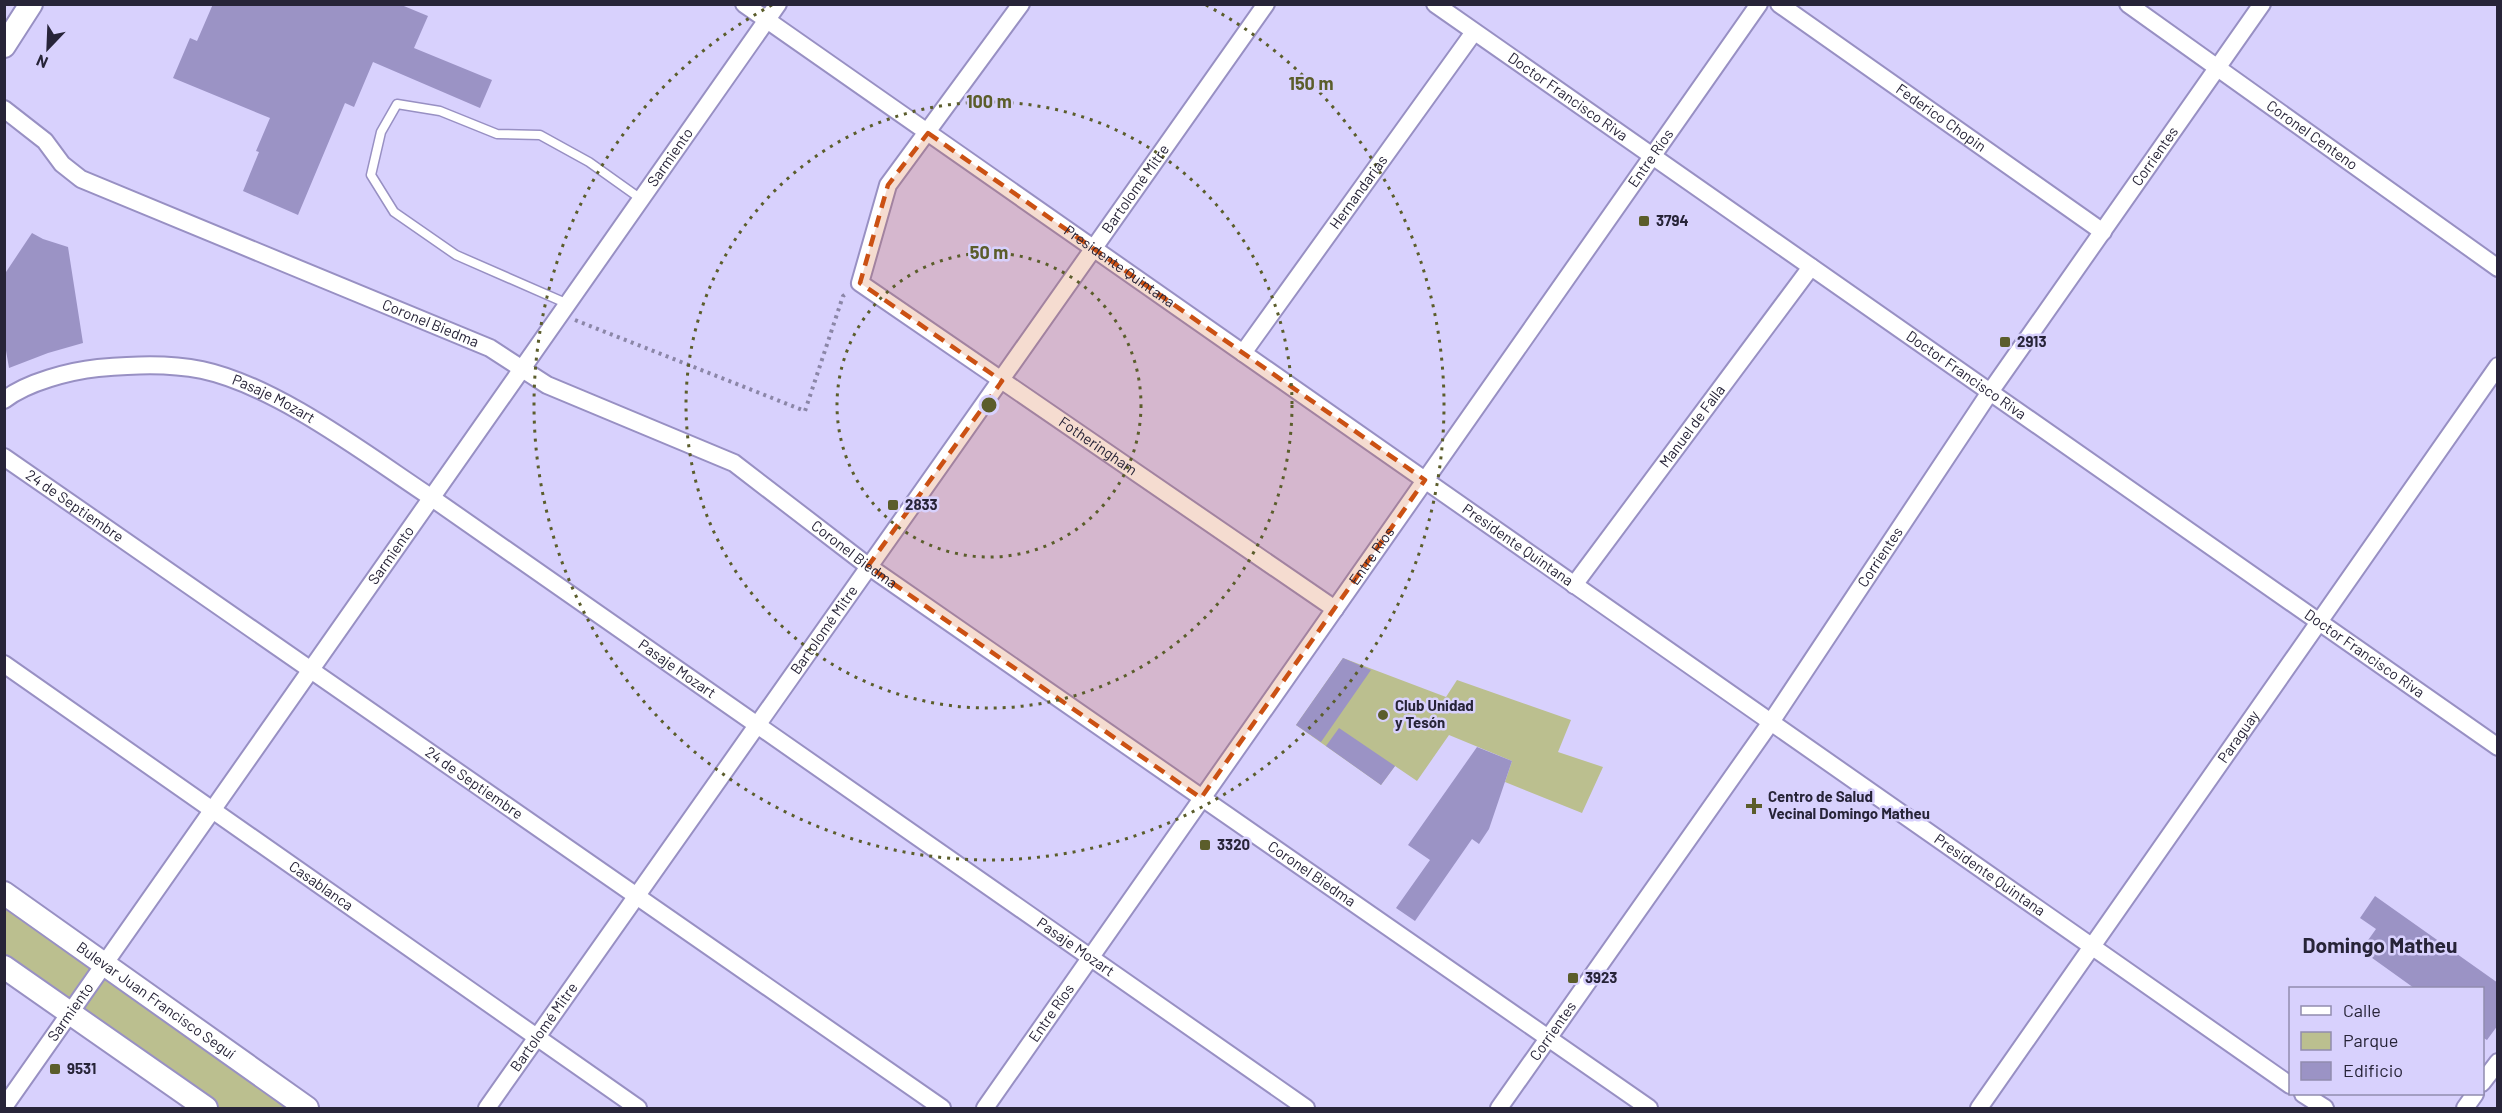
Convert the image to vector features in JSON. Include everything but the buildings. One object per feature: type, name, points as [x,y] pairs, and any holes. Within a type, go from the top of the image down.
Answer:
[{"type":"main road","points":[[4,46],[31,4]]},
{"type":"main road","name":"Bulevar Juan Francisco Seguí","points":[[4,893],[308,1108]]},
{"type":"main road","points":[[4,967],[206,1108]]},
{"type":"street","name":"Presidente Quintana","points":[[744,4],[2289,1083]]},
{"type":"street","name":"Sarmiento","points":[[4,1107],[778,4]]},
{"type":"street","points":[[860,283],[888,185],[1021,4]]},
{"type":"street","name":"Bartolomé Mitre","points":[[487,1108],[1266,4]]},
{"type":"street","name":"Doctor Francisco Riva","points":[[1435,4],[2498,747]]},
{"type":"street","name":"Entre Ríos","points":[[984,1108],[1759,4]]},
{"type":"street","name":"Federico Chopin","points":[[1779,4],[2103,232]]},
{"type":"street","name":"Coronel Centeno","points":[[2127,4],[2498,268]]},
{"type":"street","name":"Corrientes","points":[[1499,1108],[1771,722],[1990,392],[2262,4]]},
{"type":"street","name":"Hernandarias","points":[[1243,353],[1474,32]]},
{"type":"street","name":"Coronel Biedma","points":[[4,109],[45,141],[62,164],[81,179],[490,348],[547,385],[734,463],[868,566],[1649,1108]]},
{"type":"street","name":"Manuel de Falla","points":[[1574,585],[1811,267]]},
{"type":"street","name":"Fotheringham","points":[[860,283],[1335,609]]},
{"type":"street","name":"Pasaje Mozart","points":[[4,400],[14,393],[75,370],[147,363],[203,371],[261,391],[306,417],[432,498],[1306,1108]]},
{"type":"street","name":"Paraguay","points":[[1979,1108],[2498,366]]},
{"type":"street","name":"24 de Septiembre","points":[[4,457],[942,1108]]},
{"type":"street","name":"Casablanca","points":[[4,664],[638,1108]]},
{"type":"street","points":[[2484,1080],[2498,1062]]},
{"type":"street","points":[[2305,1095],[2325,1108]]},
{"type":"street","points":[[2465,1108],[2474,1095]]},
{"type":"lane","points":[[564,309],[456,255],[394,212],[370,175],[381,132],[397,104],[440,111],[497,134],[540,135],[589,162],[641,199]]},
{"type":"path","points":[[564,309],[805,411],[843,296],[860,283]]},
{"type":"highlighted area","points":[[928,133],[1425,480],[1201,798],[868,566],[1002,381],[860,283],[888,185]]},
{"type":"green space","points":[[1343,658],[1446,697],[1457,680],[1571,720],[1558,752],[1603,767],[1582,813],[1505,782],[1512,761],[1449,735],[1417,781],[1395,766],[1381,785],[1296,725]]},
{"type":"green space","points":[[5,893],[307,1108],[206,1108],[5,967]]},
{"type":"place","name":"3794","points":[[1644,221]]},
{"type":"place","name":"2913","points":[[2005,342]]},
{"type":"place","name":"2833","points":[[893,505]]},
{"type":"place","name":"Club Unidad y Tesón","points":[[1383,715]]},
{"type":"place","name":"Centro de Salud Vecinal Domingo Matheu","points":[[1754,806]]},
{"type":"place","name":"3320","points":[[1205,845]]},
{"type":"place","name":"3923","points":[[1573,978]]},
{"type":"place","name":"9531","points":[[55,1069]]},
{"type":"district","name":"Domingo Matheu","points":[[2380,946]]}]
